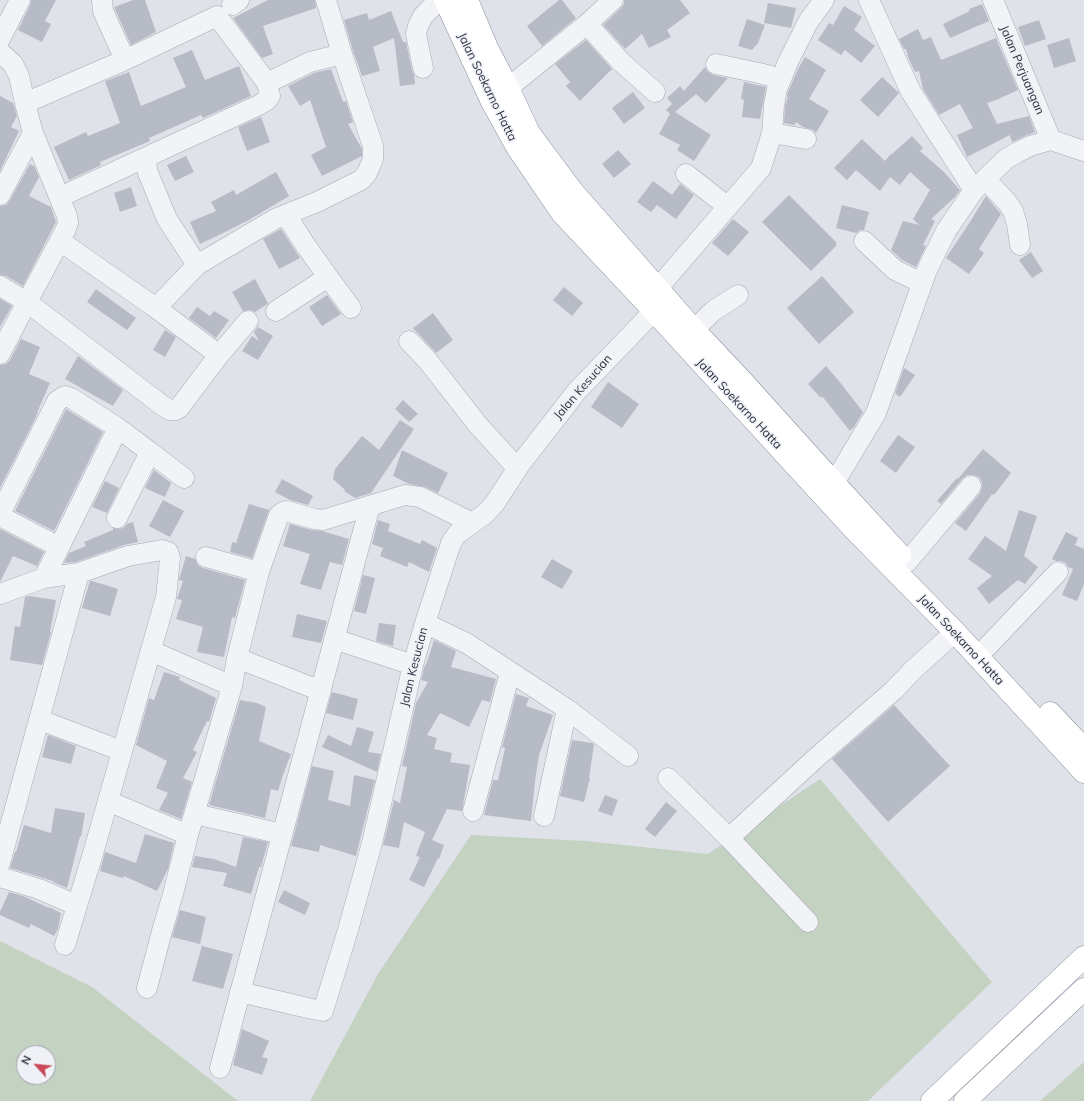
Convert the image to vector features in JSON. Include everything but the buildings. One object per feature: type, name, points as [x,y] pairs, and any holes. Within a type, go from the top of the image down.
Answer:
[{"type":"highway","name":"Jalan Soekarno Hatta","points":[[445,0],[492,102],[517,147],[562,213],[854,528],[955,632],[1084,772]]},
{"type":"highway","name":"Jalan Soekarno Hatta","points":[[467,0],[487,48],[529,133],[573,192],[657,289],[834,483],[1084,749]]},
{"type":"highway","points":[[932,1101],[1084,957]]},
{"type":"highway","points":[[965,1101],[1084,989]]},
{"type":"street","points":[[0,39],[20,0]]},
{"type":"street","points":[[102,0],[103,11],[125,60]]},
{"type":"street","points":[[156,308],[197,265],[286,214],[317,202],[361,180],[367,173],[374,159],[373,146],[342,54],[326,0]]},
{"type":"street","points":[[423,68],[416,34],[423,16],[439,0]]},
{"type":"street","points":[[508,88],[587,24],[614,0]]},
{"type":"street","points":[[657,289],[761,168],[772,132],[775,96],[781,79],[808,22],[824,0]]},
{"type":"street","points":[[869,0],[910,92],[980,184],[1007,202],[1013,211],[1017,224],[1020,245]]},
{"type":"street","name":"Jalan Perjuangan","points":[[993,0],[1051,140]]},
{"type":"street","points":[[25,103],[125,60],[217,16],[267,83],[270,96],[268,100],[259,105],[60,197]]},
{"type":"street","points":[[587,24],[620,61],[654,92]]},
{"type":"street","points":[[0,52],[12,64],[19,76],[33,133],[68,216],[68,223],[60,241],[0,354]]},
{"type":"street","points":[[267,83],[310,62],[342,54]]},
{"type":"street","points":[[716,64],[781,79]]},
{"type":"street","points":[[772,132],[806,139]]},
{"type":"street","points":[[0,195],[33,133]]},
{"type":"street","points":[[834,483],[876,413],[927,270],[946,231],[980,184],[1006,160],[1030,146],[1051,140],[1084,151]]},
{"type":"street","points":[[145,158],[148,173],[167,220],[197,265]]},
{"type":"street","points":[[686,174],[728,208]]},
{"type":"street","points":[[286,214],[304,243],[351,308]]},
{"type":"street","points":[[60,241],[156,308],[219,355]]},
{"type":"street","points":[[864,241],[895,270],[922,283]]},
{"type":"street","points":[[276,311],[328,277]]},
{"type":"street","points":[[0,286],[27,302],[170,410],[176,410],[179,408],[219,355],[248,321]]},
{"type":"street","points":[[694,330],[713,310],[738,295]]},
{"type":"street","name":"Jalan Kesucian","points":[[240,992],[312,1009],[323,1010],[348,930],[372,843],[413,665],[451,544],[457,534],[485,514],[495,503],[517,468],[577,391],[654,311]]},
{"type":"street","points":[[409,341],[428,361],[478,426],[517,468]]},
{"type":"street","points":[[59,548],[0,515],[57,401],[61,398],[65,396],[71,398],[118,428],[184,478]]},
{"type":"street","points":[[44,578],[118,428]]},
{"type":"street","points":[[116,518],[150,452]]},
{"type":"street","points":[[907,562],[971,486]]},
{"type":"street","points":[[147,988],[188,835],[232,686],[237,658],[259,572],[279,515],[286,511],[322,520],[405,495],[420,497],[472,523]]},
{"type":"street","points":[[220,1068],[368,514],[368,506]]},
{"type":"street","points":[[0,594],[44,578],[79,573],[128,556],[162,550],[168,552],[170,561],[166,597],[65,945]]},
{"type":"street","points":[[206,556],[259,572]]},
{"type":"street","points":[[987,647],[1058,572]]},
{"type":"street","points":[[0,863],[79,573]]},
{"type":"street","points":[[425,623],[468,644],[566,709],[628,756]]},
{"type":"street","points":[[729,838],[817,757],[894,690],[913,670],[955,632]]},
{"type":"street","points":[[334,639],[413,665]]},
{"type":"street","points":[[151,651],[232,686]]},
{"type":"street","points":[[237,658],[321,691]]},
{"type":"street","points":[[473,811],[510,672]]},
{"type":"street","points":[[544,816],[566,709]]},
{"type":"street","points":[[40,720],[122,751]]},
{"type":"street","points":[[668,778],[729,838],[808,922]]},
{"type":"street","points":[[108,801],[188,835]]},
{"type":"street","points":[[195,814],[282,834]]},
{"type":"street","points":[[0,877],[39,889],[69,902]]},
{"type":"green space","points":[[820,779],[992,982],[868,1101],[310,1101],[378,974],[471,835],[586,841],[708,854]]},
{"type":"green space","points":[[0,941],[92,987],[238,1101],[0,1101]]},
{"type":"green space","points":[[1084,1062],[1084,1101],[1040,1101]]}]
